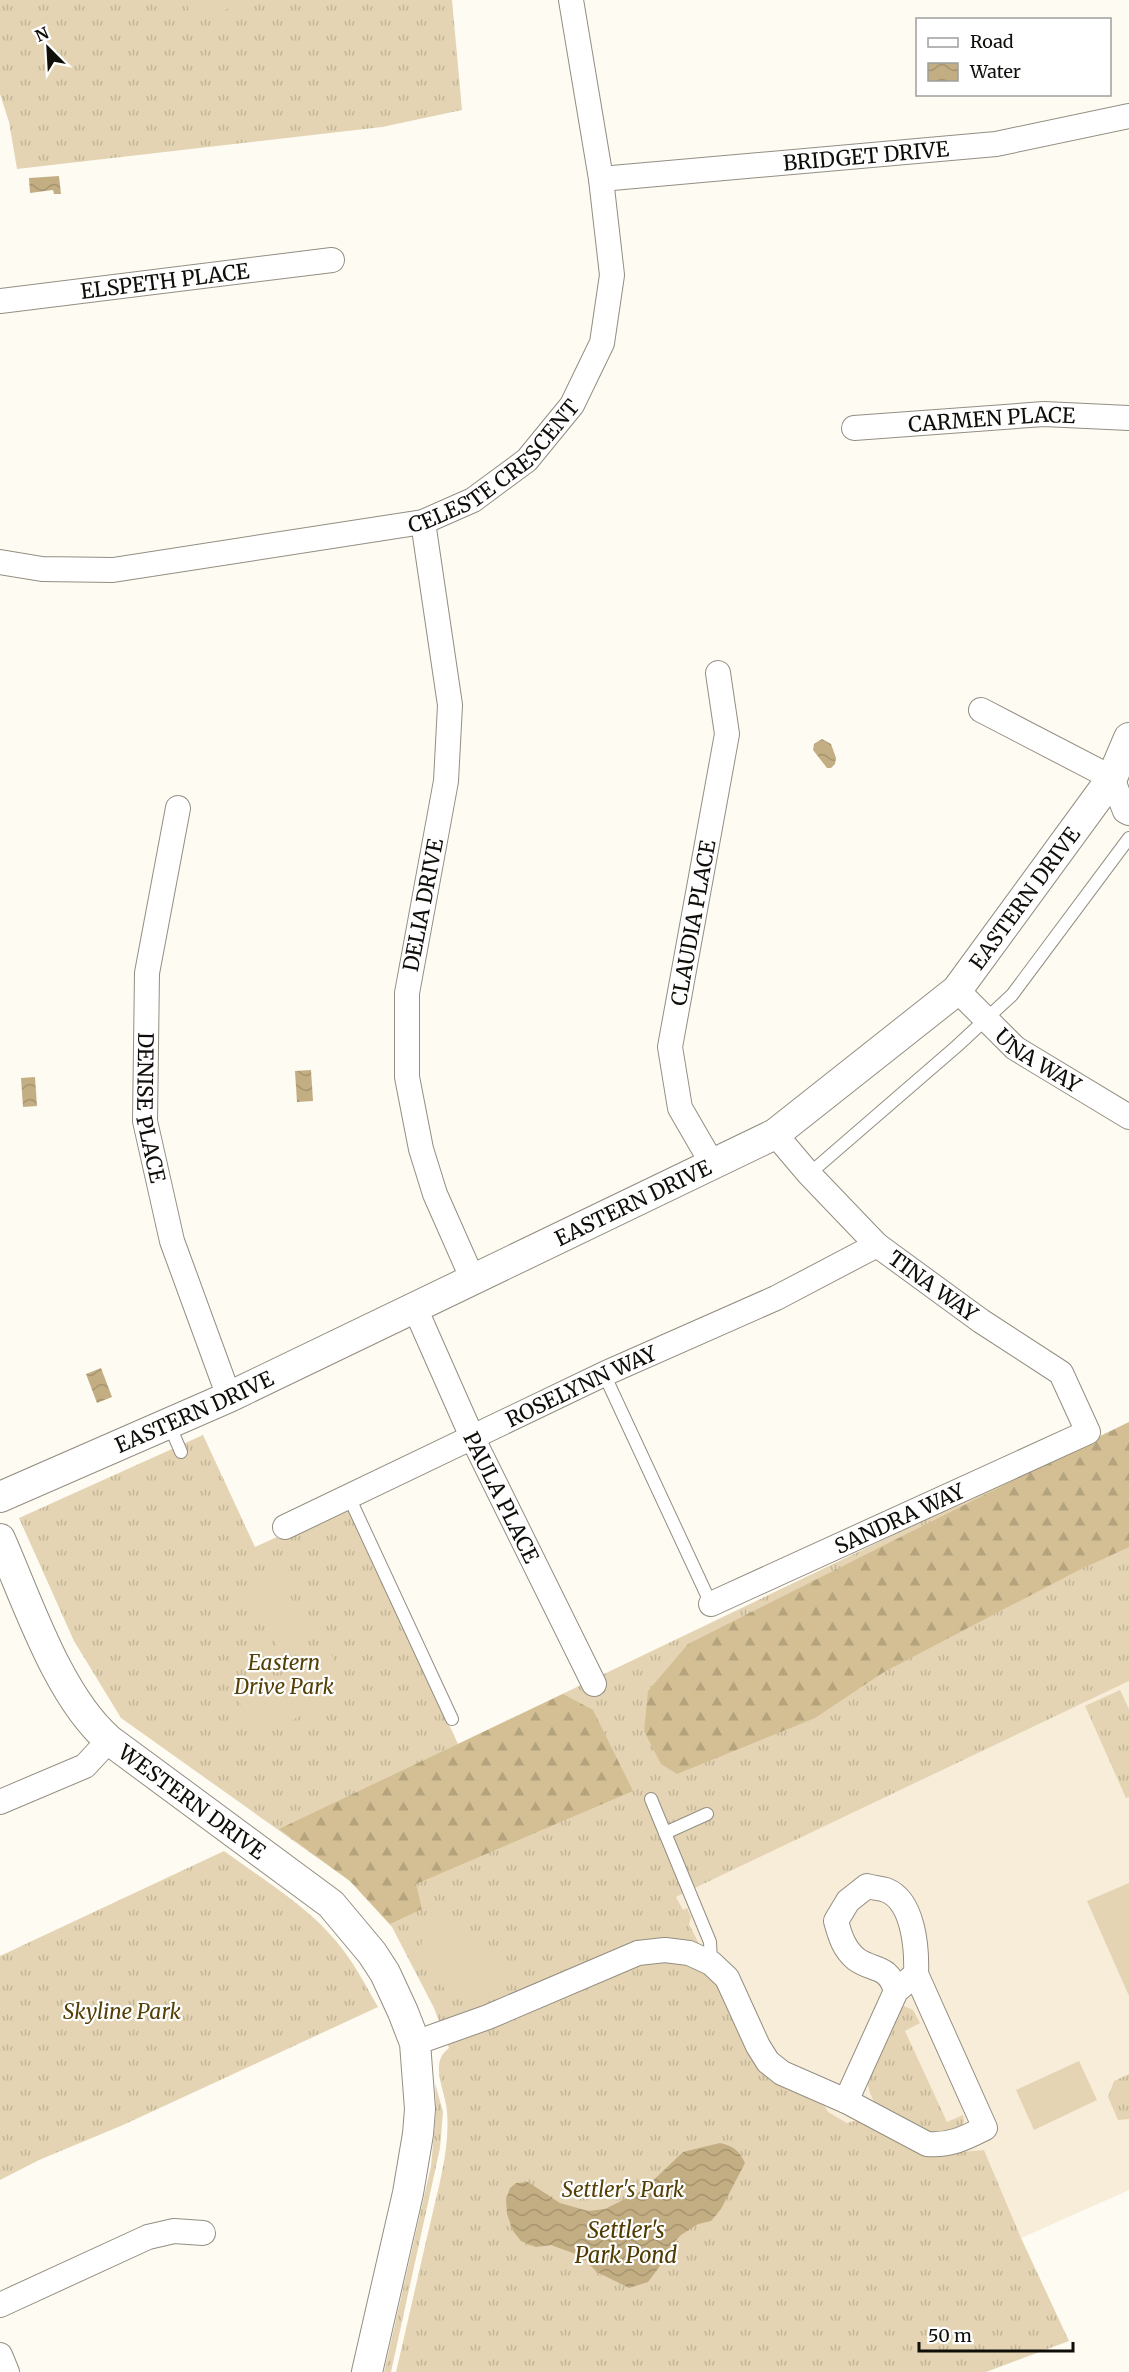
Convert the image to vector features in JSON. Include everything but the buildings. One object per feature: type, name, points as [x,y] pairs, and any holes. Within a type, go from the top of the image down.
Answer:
[{"type":"street","name":"CELESTE CRESCENT","points":[[0,562],[42,569],[113,570],[423,522],[473,500],[527,460],[572,405],[602,343],[612,275],[601,178],[571,0]]},
{"type":"street","name":"BRIDGET DRIVE","points":[[601,178],[996,144],[1129,116]]},
{"type":"street","name":"ELSPETH PLACE","points":[[0,301],[332,260]]},
{"type":"street","name":"CARMEN PLACE","points":[[854,428],[1044,414],[1129,418]]},
{"type":"street","name":"DELIA DRIVE","points":[[423,522],[450,705],[446,781],[407,993],[407,1077],[421,1149],[435,1194],[473,1280]]},
{"type":"street","name":"CLAUDIA PLACE","points":[[712,1166],[680,1108],[670,1047],[727,734],[718,673]]},
{"type":"street","points":[[981,710],[1112,778],[1125,811],[1129,813]]},
{"type":"street","name":"EASTERN DRIVE","points":[[0,1497],[229,1397],[775,1134],[957,990],[1112,778],[1129,738]]},
{"type":"street","name":"DENISE PLACE","points":[[178,808],[147,973],[145,1121],[172,1241],[229,1397]]},
{"type":"street","name":"UNA WAY","points":[[957,990],[1015,1048],[1129,1117]]},
{"type":"street","name":"TINA WAY","points":[[775,1134],[809,1174],[877,1245],[981,1321],[1061,1373],[1088,1432]]},
{"type":"street","name":"ROSELYNN WAY","points":[[285,1527],[604,1374],[776,1298],[877,1245]]},
{"type":"street","name":"PAULA PLACE","points":[[415,1308],[472,1437],[594,1684]]},
{"type":"street","name":"SANDRA WAY","points":[[711,1604],[1088,1432]]},
{"type":"street","name":"WESTERN DRIVE","points":[[0,1539],[69,1693],[84,1714],[109,1740],[331,1904],[358,1935],[385,1973],[415,2043],[419,2101],[418,2134],[408,2193],[367,2372]]},
{"type":"street","points":[[0,1802],[85,1766],[109,1740]]},
{"type":"street","points":[[415,2043],[488,2017],[638,1953],[665,1950],[689,1953],[711,1963],[727,1978],[758,2046],[768,2062],[782,2073],[846,2101],[927,2144],[942,2145],[956,2142],[985,2128],[916,1974],[917,1950],[912,1926],[902,1905],[888,1891],[867,1886],[848,1901],[836,1921],[842,1942],[857,1960],[876,1967],[892,1979],[896,1991]]},
{"type":"street","points":[[846,2101],[896,1991],[916,1974]]},
{"type":"street","points":[[0,2305],[148,2236],[174,2231],[202,2233]]},
{"type":"street","points":[[0,2355],[7,2372]]},
{"type":"lane","points":[[809,1174],[987,1020],[1012,995],[1129,838]]},
{"type":"lane","points":[[604,1374],[711,1604]]},
{"type":"lane","points":[[169,1424],[181,1452]]},
{"type":"lane","points":[[349,1497],[452,1719]]},
{"type":"lane","points":[[651,1799],[710,1942],[711,1963]]},
{"type":"lane","points":[[665,1833],[707,1814]]},
{"type":"lane","points":[[663,1862],[675,1857]]},
{"type":"shaded area","points":[[1129,1681],[1129,2190],[1021,2238],[984,2150],[924,2155],[852,2126],[765,2077],[676,1897]]},
{"type":"green space","points":[[0,0],[452,0],[462,110],[382,127],[17,169],[9,122],[0,94]]},
{"type":"green space","points":[[185,0],[248,0],[194,23]]},
{"type":"green space","name":"Settler's Park","points":[[1129,1422],[1129,1681],[676,1897],[683,1910],[687,1908],[691,1917],[689,1924],[732,2008],[823,2103],[828,2112],[847,2123],[858,2120],[925,2155],[984,2150],[1021,2238],[1069,2341],[986,2372],[396,2372],[440,2180],[447,2139],[447,2112],[439,2069],[443,2054],[449,2048],[434,2008],[392,1927],[350,1881],[121,1718],[74,1641],[19,1518],[203,1435],[255,1547],[347,1505],[458,1744]]},
{"type":"green space","points":[[1129,1422],[1129,1547],[1075,1572],[884,1672],[815,1718],[677,1774],[661,1764],[644,1731],[648,1691],[688,1644]]},
{"type":"green space","points":[[278,1571],[310,1637],[280,1651],[248,1585]]},
{"type":"green space","name":"Eastern Drive Park","points":[[330,1652],[349,1693],[256,1737],[237,1696]]},
{"type":"green space","points":[[1120,1690],[1129,1709],[1129,1797],[1126,1798],[1085,1706]]},
{"type":"green space","points":[[563,1694],[593,1710],[633,1791],[416,1884],[422,1909],[390,1924],[350,1881],[279,1829]]},
{"type":"green space","name":"Skyline Park","points":[[224,1851],[283,1893],[324,1928],[348,1957],[378,2007],[123,2125],[39,2160],[0,2180],[0,1956]]},
{"type":"green space","points":[[1129,1883],[1129,1996],[1087,1901]]},
{"type":"green space","points":[[445,1919],[458,1922],[485,1955],[514,1971],[516,1977],[514,1980],[474,1995],[447,1989],[436,1982],[422,1960],[421,1947],[424,1936],[432,1926]]},
{"type":"green space","points":[[904,2006],[913,2010],[920,2023],[905,2031],[947,2122],[963,2115],[964,2122],[959,2129],[932,2134],[876,2106],[870,2093],[867,2081],[901,2008]]},
{"type":"green space","points":[[1079,2061],[1097,2100],[1034,2130],[1016,2090]]},
{"type":"green space","points":[[1129,2074],[1129,2119],[1118,2120],[1108,2097],[1114,2081]]},
{"type":"green space","points":[[435,2083],[443,2112],[440,2148],[391,2372],[384,2372],[431,2166],[436,2111]]},
{"type":"water","points":[[59,176],[61,194],[54,194],[53,190],[30,193],[29,178]]},
{"type":"water","points":[[822,739],[831,744],[836,758],[831,768],[827,768],[813,750],[814,744]]},
{"type":"water","points":[[311,1070],[313,1101],[297,1102],[295,1071]]},
{"type":"water","points":[[35,1077],[37,1106],[23,1107],[21,1078]]},
{"type":"water","points":[[101,1368],[112,1397],[97,1403],[86,1374]]},
{"type":"water","name":"Settler's Park Pond","points":[[720,2143],[735,2149],[745,2163],[721,2209],[711,2221],[698,2224],[681,2235],[666,2251],[660,2266],[648,2282],[629,2288],[597,2272],[581,2256],[551,2245],[536,2247],[521,2241],[513,2231],[507,2214],[506,2199],[510,2188],[516,2183],[528,2182],[560,2203],[588,2211],[605,2209],[643,2190],[683,2152]]}]
